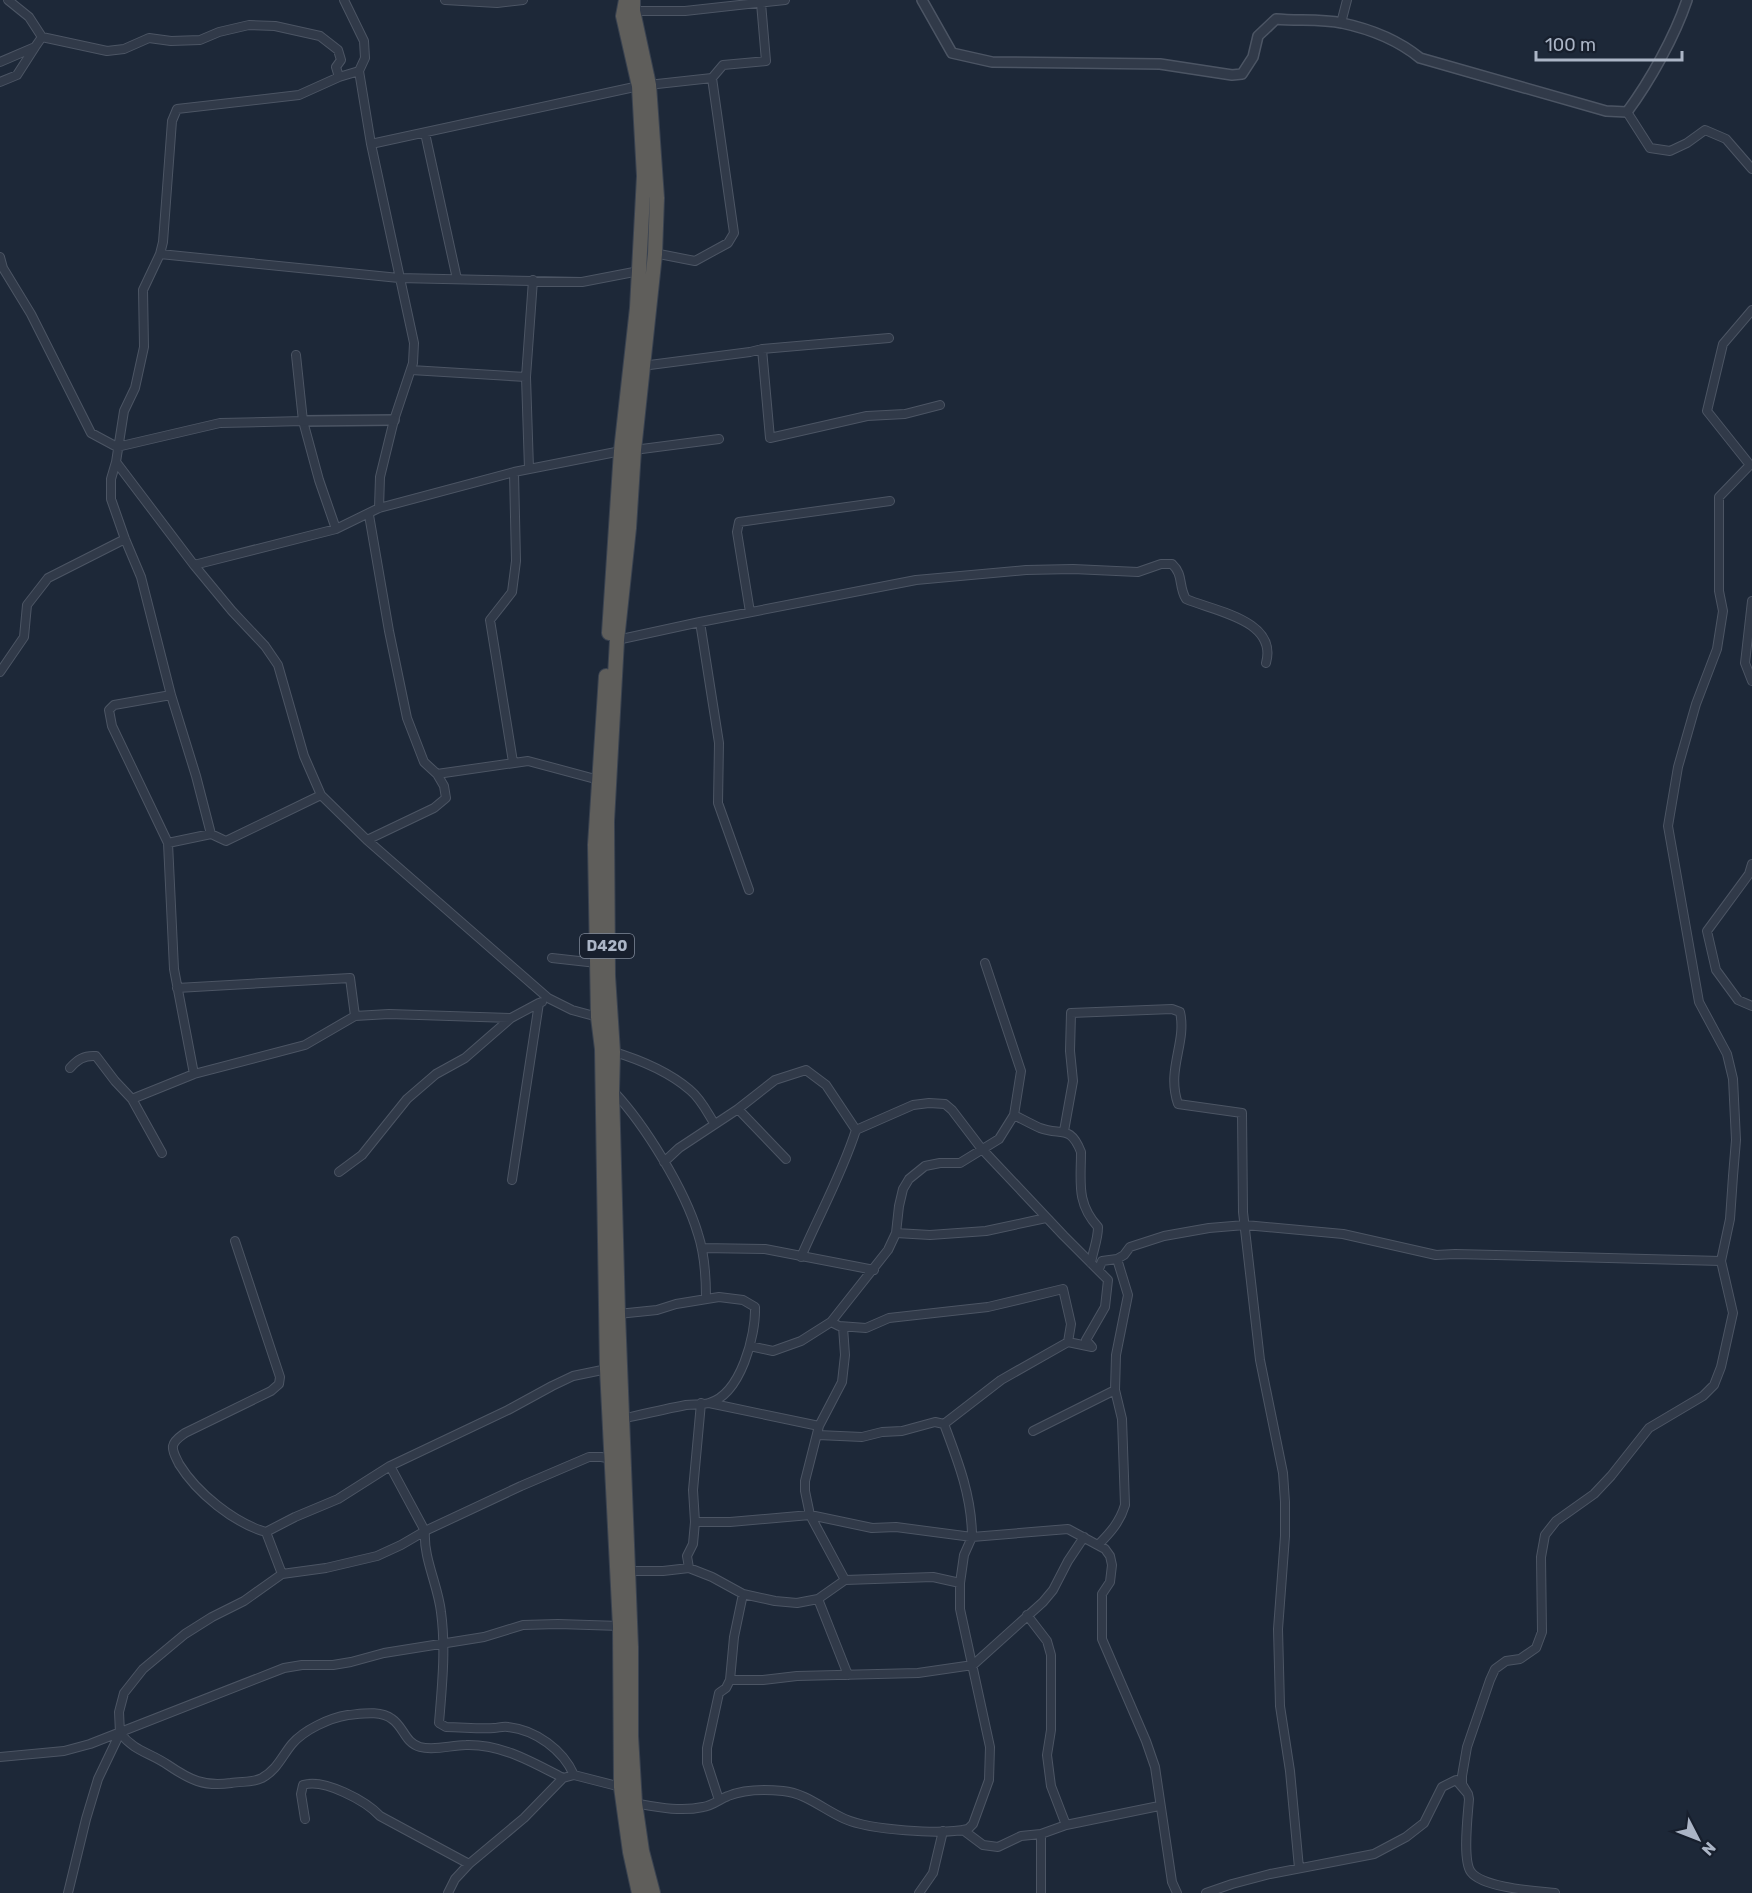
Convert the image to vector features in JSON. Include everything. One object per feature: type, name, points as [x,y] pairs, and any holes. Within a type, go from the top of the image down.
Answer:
[{"type":"highway","name":"D420","points":[[629,7],[644,85],[657,198],[655,254],[637,367],[628,450],[595,845],[598,1017],[608,1051],[602,1080],[607,1369],[624,1571],[620,1626],[621,1787],[629,1803],[653,1893]]},
{"type":"highway","name":"D420","points":[[637,367],[644,176],[644,85]]},
{"type":"highway","name":"D420","points":[[613,637],[607,821],[608,1051],[612,1091],[624,1571],[631,1736],[630,1852],[639,1893]]},
{"type":"street","points":[[8,0],[29,17],[42,37],[106,51],[124,49],[149,38],[171,41],[200,40],[219,32],[249,25],[275,26],[320,36],[338,50],[341,60],[336,67],[339,77]]},
{"type":"street","points":[[344,0],[364,41],[365,58],[359,71],[371,144],[414,343],[411,370],[394,420],[380,477],[380,508]]},
{"type":"street","points":[[445,0],[497,3],[523,0]]},
{"type":"street","points":[[629,7],[685,11],[785,0]]},
{"type":"street","points":[[922,0],[952,53],[992,62],[1160,64],[1232,75],[1242,74],[1253,57],[1258,36],[1276,19],[1341,23],[1382,36],[1406,47],[1420,58],[1606,111],[1627,112]]},
{"type":"street","points":[[1341,23],[1347,0]]},
{"type":"street","points":[[1627,112],[1641,93],[1683,15],[1688,0]]},
{"type":"street","points":[[371,144],[571,99],[644,85],[712,78],[723,65],[766,61],[761,3]]},
{"type":"street","points":[[0,82],[17,75],[42,37]]},
{"type":"street","points":[[0,62],[35,47]]},
{"type":"street","points":[[211,834],[171,695],[141,577],[111,499],[111,479],[124,411],[135,388],[144,347],[143,290],[160,254],[163,242],[172,121],[177,109],[299,95],[339,77],[359,71]]},
{"type":"street","points":[[641,250],[695,261],[728,243],[734,232],[712,78]]},
{"type":"street","points":[[1627,112],[1650,148],[1670,151],[1687,143],[1705,130],[1726,139],[1752,169]]},
{"type":"street","points":[[425,133],[457,279]]},
{"type":"street","points":[[160,254],[399,278],[582,282],[639,271]]},
{"type":"street","points":[[0,257],[3,268],[36,324],[91,433],[117,447],[220,423],[394,420]]},
{"type":"street","points":[[529,469],[526,377],[533,280]]},
{"type":"street","points":[[1555,1893],[1485,1881],[1471,1872],[1467,1852],[1468,1794],[1462,1784],[1462,1776],[1467,1747],[1495,1669],[1506,1661],[1520,1659],[1536,1648],[1542,1632],[1541,1554],[1548,1529],[1593,1494],[1611,1476],[1649,1428],[1703,1396],[1714,1385],[1721,1367],[1733,1313],[1721,1261],[1730,1219],[1735,1149],[1732,1079],[1727,1054],[1699,1002],[1668,826],[1678,767],[1696,704],[1717,649],[1723,611],[1719,591],[1719,497],[1751,465],[1707,411],[1723,344],[1752,310]]},
{"type":"street","points":[[637,367],[762,349],[889,338]]},
{"type":"street","points":[[762,349],[770,438],[867,416],[904,414],[940,405]]},
{"type":"street","points":[[296,355],[303,421],[319,480],[336,529]]},
{"type":"street","points":[[411,370],[526,377]]},
{"type":"street","points":[[194,565],[336,529],[380,508],[514,472],[628,450],[718,439]]},
{"type":"street","points":[[116,462],[194,565],[265,646],[278,665],[304,756],[321,795],[368,840],[548,998],[572,1010],[598,1017]]},
{"type":"street","points":[[513,762],[490,620],[512,592],[516,561],[514,472]]},
{"type":"street","points":[[750,612],[738,532],[739,522],[890,501]]},
{"type":"street","points":[[368,840],[434,808],[446,798],[444,786],[437,774],[424,762],[407,718],[369,515]]},
{"type":"street","points":[[0,672],[24,637],[27,605],[48,578],[125,539]]},
{"type":"street","points":[[613,637],[916,580],[1026,570],[1073,569],[1138,572],[1161,564],[1172,564],[1179,570],[1186,599],[1237,616],[1263,637],[1268,652],[1266,663]]},
{"type":"street","points":[[1752,601],[1745,663],[1752,681]]},
{"type":"street","points":[[700,622],[719,743],[718,803],[749,890]]},
{"type":"street","points":[[171,695],[114,705],[109,710],[112,726],[168,843],[174,969],[194,1074]]},
{"type":"street","points":[[437,774],[528,761],[599,780]]},
{"type":"street","points":[[168,843],[211,834],[226,841],[321,795]]},
{"type":"street","points":[[1752,864],[1749,874],[1707,931],[1716,970],[1738,999],[1752,1006]]},
{"type":"street","points":[[552,958],[597,963]]},
{"type":"street","points":[[750,1346],[773,1351],[801,1341],[831,1322],[874,1270],[896,1233],[898,1206],[903,1189],[916,1171],[940,1162],[960,1162],[999,1139],[1014,1115],[1021,1071],[985,963]]},
{"type":"street","points":[[177,988],[350,978],[355,1016]]},
{"type":"street","points":[[339,1172],[362,1155],[407,1099],[436,1074],[465,1058],[511,1018],[548,998]]},
{"type":"street","points":[[512,1180],[539,1003]]},
{"type":"street","points":[[1064,1131],[1073,1081],[1070,1052],[1071,1014],[1172,1009],[1180,1012],[1183,1023],[1174,1068],[1174,1092],[1178,1104],[1242,1113],[1243,1212],[1260,1360],[1272,1411],[1284,1482],[1285,1536],[1278,1629],[1280,1706],[1290,1771],[1299,1868]]},
{"type":"street","points":[[132,1099],[194,1074],[305,1045],[355,1016],[389,1014],[511,1018]]},
{"type":"street","points":[[608,1051],[637,1060],[690,1089],[702,1103],[714,1124]]},
{"type":"street","points":[[70,1068],[76,1061],[88,1055],[96,1056],[132,1099],[162,1153]]},
{"type":"street","points":[[663,1162],[679,1148],[738,1109],[775,1080],[806,1070],[826,1085],[855,1130]]},
{"type":"street","points":[[602,1080],[631,1111],[685,1202],[702,1248],[706,1298]]},
{"type":"street","points":[[801,1257],[847,1156],[855,1130],[913,1105],[929,1103],[945,1104],[952,1110],[981,1148],[1046,1218],[1099,1269],[1108,1280],[1107,1297],[1105,1307],[1086,1340],[1092,1347],[1068,1342],[1001,1380],[944,1424]]},
{"type":"street","points":[[738,1109],[786,1159]]},
{"type":"street","points":[[1014,1115],[1042,1128],[1064,1131],[1073,1137],[1081,1152],[1084,1206],[1088,1216],[1098,1227],[1098,1238],[1092,1251],[1091,1263]]},
{"type":"street","points":[[896,1233],[930,1235],[986,1231],[1046,1218]]},
{"type":"street","points":[[1099,1269],[1102,1261],[1117,1259],[1124,1255],[1130,1246],[1164,1236],[1209,1228],[1245,1225],[1343,1234],[1436,1256],[1465,1254],[1721,1261]]},
{"type":"street","points":[[235,1241],[280,1377],[279,1384],[271,1391],[185,1433],[177,1439],[173,1446],[173,1453],[197,1488],[211,1500],[243,1523],[266,1532],[282,1574]]},
{"type":"street","points":[[702,1248],[765,1249],[874,1270]]},
{"type":"street","points":[[1098,1545],[1113,1529],[1125,1505],[1122,1419],[1115,1390],[1116,1355],[1128,1295],[1117,1259]]},
{"type":"street","points":[[831,1322],[843,1327],[866,1328],[889,1318],[988,1307],[1063,1289],[1071,1324],[1068,1342]]},
{"type":"street","points":[[618,1314],[657,1310],[676,1304],[718,1297],[743,1300],[754,1307],[755,1318],[750,1346],[733,1383],[724,1395],[705,1403],[622,1419]]},
{"type":"street","points":[[843,1327],[845,1355],[842,1382],[819,1431],[805,1480],[810,1515],[845,1581]]},
{"type":"street","points":[[266,1532],[338,1499],[390,1466],[508,1410],[573,1376],[607,1369]]},
{"type":"street","points":[[1033,1431],[1115,1390]]},
{"type":"street","points":[[705,1403],[819,1431],[862,1437],[882,1432],[902,1431],[936,1422],[944,1424]]},
{"type":"street","points":[[689,1568],[687,1556],[693,1544],[695,1522],[693,1490],[705,1403]]},
{"type":"street","points":[[629,1803],[667,1809],[705,1807],[718,1800],[747,1791],[786,1791],[800,1794],[844,1819],[866,1826],[943,1831],[968,1829],[973,1824],[989,1780],[990,1748],[960,1610],[960,1583],[964,1555],[972,1537],[972,1514],[966,1485],[944,1424]]},
{"type":"street","points":[[68,1893],[98,1779],[120,1733],[119,1712],[124,1693],[143,1669],[185,1634],[244,1601],[282,1574],[316,1570],[377,1556],[425,1530],[589,1457],[613,1459]]},
{"type":"street","points":[[390,1466],[425,1530],[424,1543],[441,1609],[445,1644],[439,1723],[446,1727],[496,1728],[505,1726],[517,1729],[545,1741],[560,1752],[574,1775]]},
{"type":"street","points":[[695,1522],[730,1522],[810,1515],[872,1527],[896,1527],[972,1537],[1068,1529],[1105,1549],[1112,1565],[1110,1582],[1102,1594],[1102,1639],[1155,1767],[1172,1882],[1177,1893]]},
{"type":"street","points":[[730,1680],[918,1673],[973,1665],[1043,1602],[1053,1590],[1068,1561],[1084,1538]]},
{"type":"street","points":[[624,1571],[689,1568],[712,1577],[743,1594],[797,1603],[818,1599],[845,1581],[933,1577],[960,1583]]},
{"type":"street","points":[[718,1800],[707,1763],[707,1748],[719,1693],[726,1688],[730,1680],[734,1637],[743,1594]]},
{"type":"street","points":[[818,1599],[848,1675]]},
{"type":"street","points":[[1027,1615],[1047,1641],[1051,1655],[1051,1730],[1047,1755],[1051,1786],[1066,1825]]},
{"type":"street","points":[[0,1757],[64,1751],[90,1744],[284,1668],[303,1665],[333,1665],[384,1653],[484,1637],[523,1625],[620,1626]]},
{"type":"street","points":[[120,1733],[129,1744],[161,1760],[196,1782],[219,1786],[263,1778],[279,1765],[293,1744],[311,1730],[331,1720],[348,1715],[373,1713],[393,1719],[405,1737],[421,1748],[464,1745],[500,1748],[563,1778]]},
{"type":"street","points":[[448,1893],[455,1879],[469,1864],[524,1818],[563,1778],[574,1775],[621,1787]]},
{"type":"street","points":[[1206,1893],[1232,1884],[1299,1868],[1374,1854],[1406,1838],[1424,1823],[1442,1787],[1456,1780],[1468,1794]]},
{"type":"street","points":[[305,1819],[301,1794],[303,1785],[311,1782],[343,1792],[372,1808],[380,1816],[469,1864]]},
{"type":"street","points":[[963,1830],[983,1845],[998,1847],[1021,1836],[1041,1834],[1066,1825],[1160,1806]]},
{"type":"street","points":[[920,1893],[933,1873],[943,1831]]},
{"type":"street","points":[[1041,1834],[1041,1893]]}]
